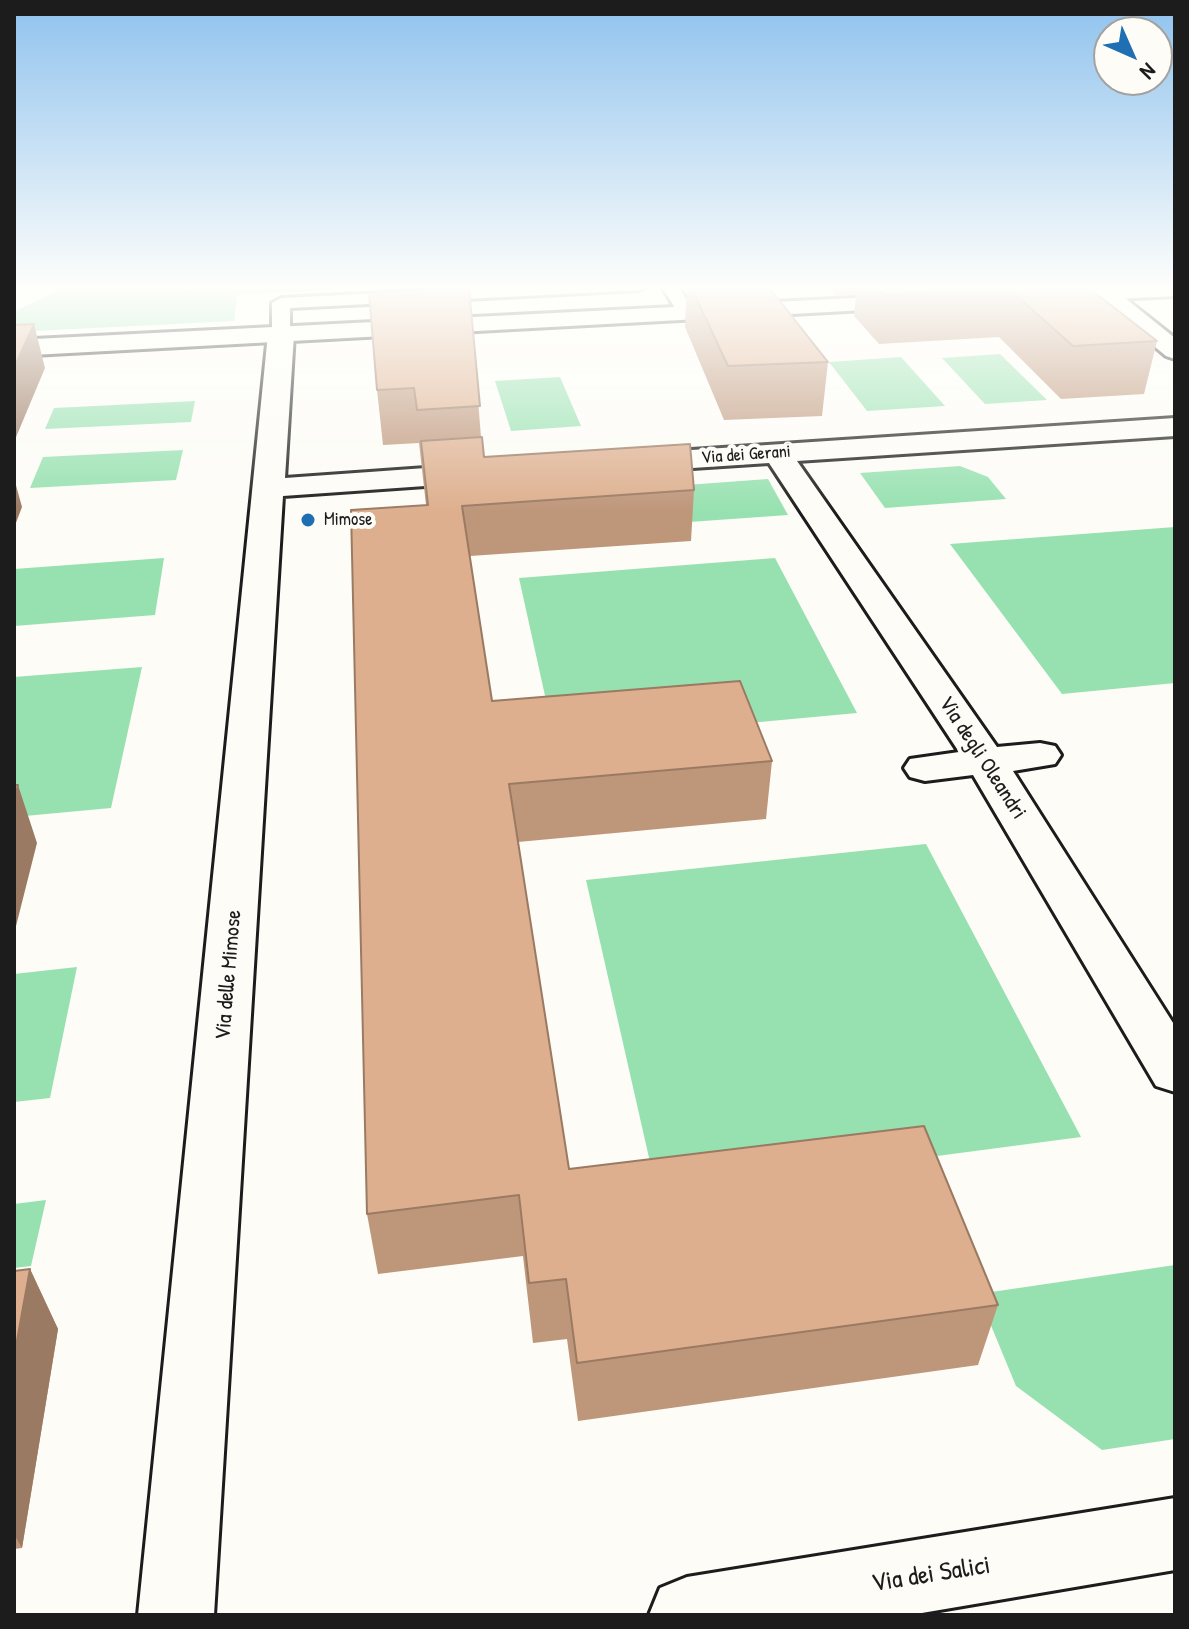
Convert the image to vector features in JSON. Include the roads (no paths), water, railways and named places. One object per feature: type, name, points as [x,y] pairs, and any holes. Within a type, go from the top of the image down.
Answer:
[{"type":"street","name":"Via delle Mimose","points":[[176,1615],[279,361]]},
{"type":"street","name":"Via dei Gerani","points":[[603,465],[1175,427]]},
{"type":"street","name":"Via degli Oleandri","points":[[777,453],[986,761],[1175,1071]]},
{"type":"street","points":[[269,488],[508,472]]},
{"type":"street","points":[[925,768],[1040,755]]},
{"type":"street","name":"Via dei Salici","points":[[687,1615],[1175,1534]]},
{"type":"place","name":"Mimose","points":[[308,520]]}]
